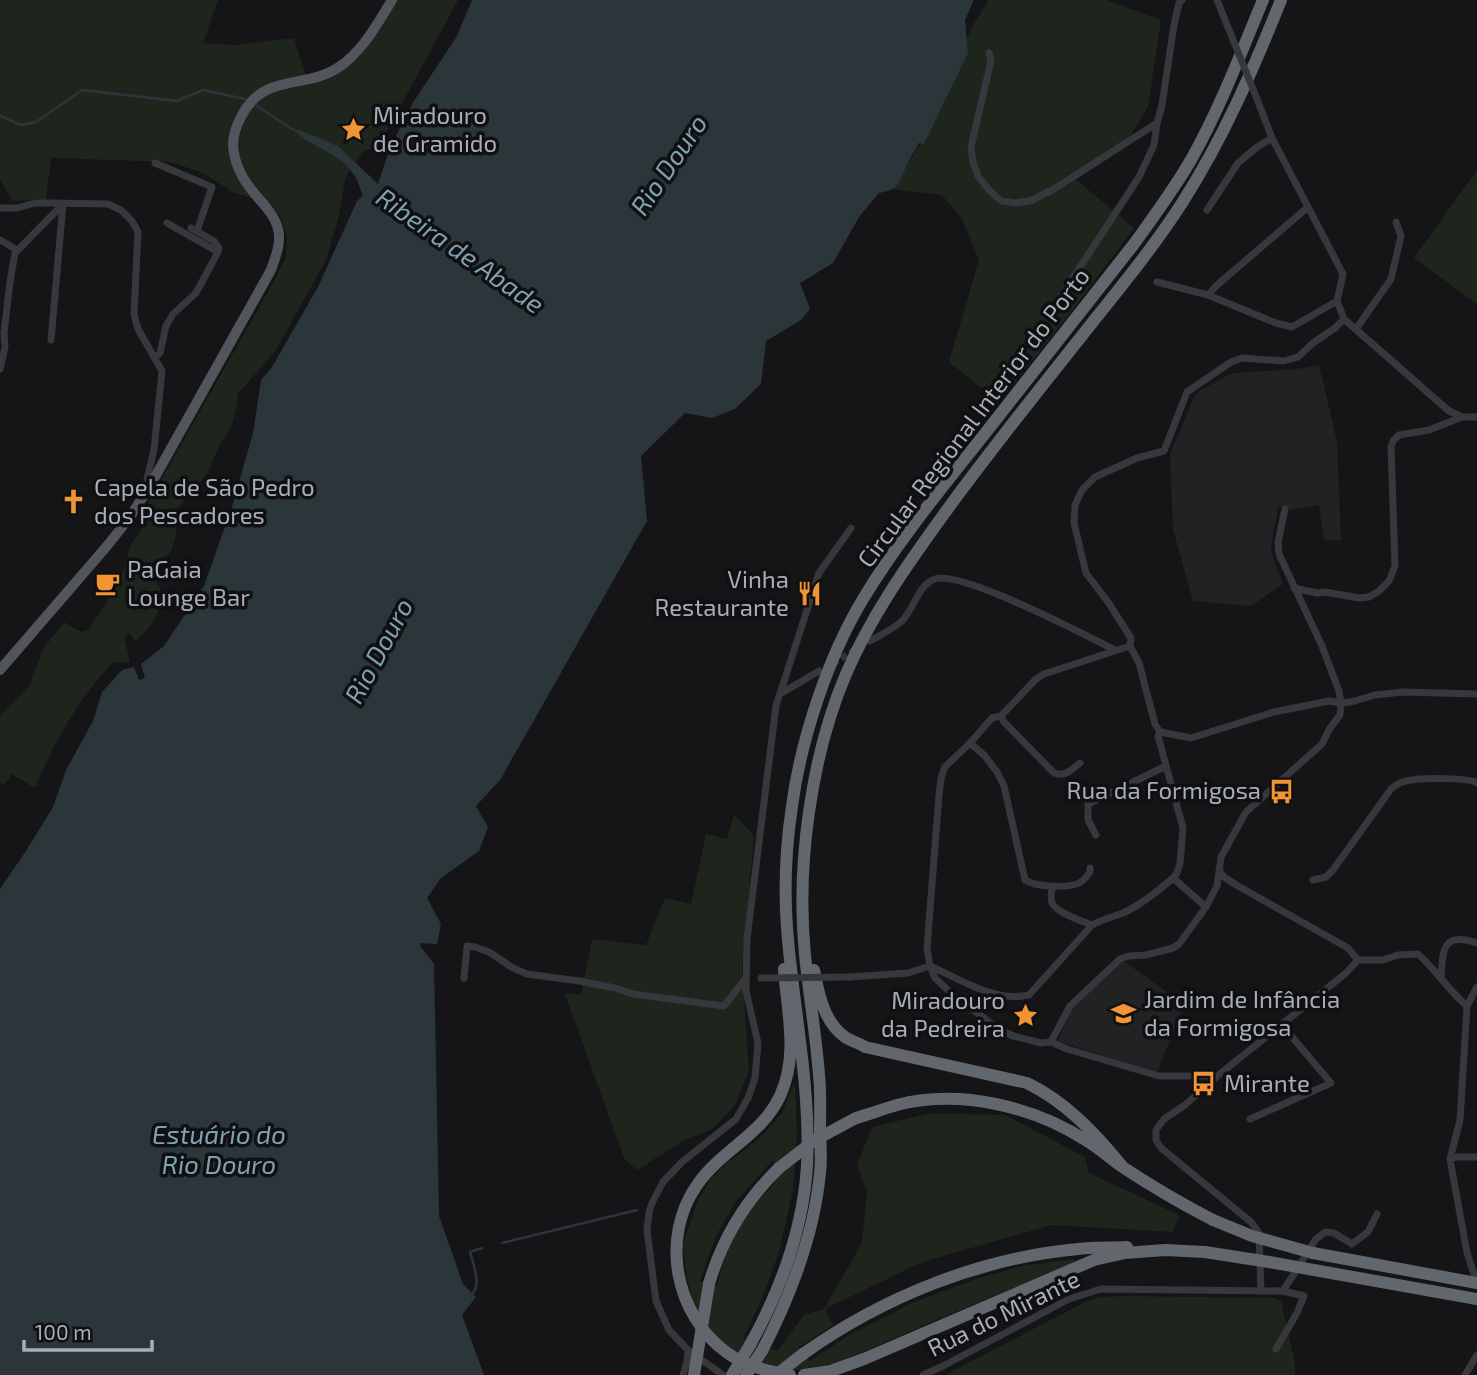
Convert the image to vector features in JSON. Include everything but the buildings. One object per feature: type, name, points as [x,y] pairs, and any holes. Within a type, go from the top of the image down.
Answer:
[{"type":"highway","name":"Circular Regional Interior do Porto","points":[[746,1375],[791,1249],[807,1166],[805,1076],[787,924],[786,872],[792,804],[808,729],[830,666],[856,612],[909,530],[1126,254],[1191,160],[1263,0]]},
{"type":"highway","name":"Circular Regional Interior do Porto","points":[[732,1375],[756,1348],[791,1290],[817,1195],[821,1169],[820,1078],[805,953],[803,873],[810,807],[825,734],[846,674],[879,608],[904,568],[967,481],[1123,284],[1181,205],[1217,144],[1282,0]]},
{"type":"highway","points":[[804,922],[823,1007],[832,1024],[845,1037],[865,1046],[1027,1083],[1062,1104],[1101,1141],[1122,1166]]},
{"type":"highway","points":[[787,924],[783,956],[791,1042],[789,1070],[780,1096],[769,1115],[713,1165],[696,1186],[684,1209],[677,1236],[677,1271],[690,1310],[713,1341],[728,1354],[749,1365],[790,1375]]},
{"type":"highway","points":[[694,1375],[709,1284],[730,1231],[747,1203],[779,1168],[815,1140],[856,1118],[898,1105],[924,1101],[975,1101],[1024,1111],[1045,1119],[1085,1140],[1170,1197],[1213,1220],[1252,1236],[1312,1253],[1477,1283]]},
{"type":"highway","points":[[776,1375],[856,1320],[896,1300],[976,1269],[1077,1249],[1147,1246],[1165,1250]]},
{"type":"highway","points":[[804,1375],[831,1371],[864,1359],[1094,1260],[1125,1253],[1165,1250],[1205,1252],[1477,1299]]},
{"type":"main road","points":[[0,670],[130,517],[271,270],[278,251],[279,231],[273,217],[247,184],[236,160],[233,138],[240,117],[263,91],[283,83],[307,80],[328,73],[352,57],[392,0]]},
{"type":"street","points":[[1052,310],[1139,177],[1154,145],[1174,25],[1182,0]]},
{"type":"street","points":[[1217,0],[1272,138],[1343,274],[1337,301],[1344,319],[1449,411],[1462,417],[1477,418]]},
{"type":"street","points":[[989,53],[991,61],[971,147],[978,176],[1001,201],[1030,201],[1054,190],[1157,123]]},
{"type":"street","points":[[1207,210],[1238,163],[1272,138]]},
{"type":"street","points":[[155,163],[212,187],[194,229],[214,241],[219,248],[196,293],[173,314],[166,326],[160,353],[155,357]]},
{"type":"street","points":[[0,208],[35,204],[107,204],[121,210],[132,221],[138,232],[134,314],[138,329],[162,371],[154,450],[147,479],[151,484]]},
{"type":"street","points":[[0,369],[5,347],[4,333],[15,253],[63,204]]},
{"type":"street","points":[[51,340],[63,204]]},
{"type":"street","points":[[1208,295],[1308,207]]},
{"type":"street","points":[[1356,330],[1391,279],[1401,236],[1396,222]]},
{"type":"street","points":[[167,223],[218,251]]},
{"type":"street","points":[[0,240],[17,250]]},
{"type":"street","points":[[1157,282],[1208,295],[1292,327],[1337,301]]},
{"type":"street","points":[[1344,319],[1298,357],[1284,361],[1241,358],[1231,362],[1188,392],[1164,451],[1137,458],[1095,477],[1082,490],[1075,505],[1074,523],[1086,573],[1130,638],[1130,646],[1139,663],[1155,724],[1160,732],[1191,738],[1274,712],[1329,701],[1350,702],[1375,695],[1403,692],[1477,694]]},
{"type":"street","points":[[1294,588],[1359,598],[1368,597],[1389,582],[1395,566],[1393,441],[1399,435],[1429,430],[1462,417]]},
{"type":"street","points":[[1051,1042],[1070,1006],[1120,959],[1146,955],[1179,944],[1206,907],[1217,886],[1221,857],[1246,813],[1322,744],[1340,715],[1339,691],[1322,646],[1279,554],[1278,542],[1285,509]]},
{"type":"street","points":[[723,1375],[688,1350],[669,1331],[656,1301],[647,1230],[649,1212],[663,1182],[682,1162],[736,1119],[755,1078],[758,1043],[746,991],[747,939],[776,706],[819,573],[851,528]]},
{"type":"street","points":[[870,641],[904,619],[927,584],[935,579],[950,578],[1019,603],[1116,650]]},
{"type":"street","points":[[1130,646],[1044,674],[1000,716],[992,718],[945,767],[941,778],[927,948],[930,966],[935,978],[952,995],[997,1028],[1013,1036],[1041,1043],[1051,1042],[1158,1076],[1217,1076]]},
{"type":"street","points":[[780,694],[819,671]]},
{"type":"street","points":[[1000,716],[1054,773],[1067,774],[1080,763]]},
{"type":"street","points":[[746,978],[908,974],[930,966],[992,994],[1019,998],[1029,995],[1092,925],[1140,904],[1177,873],[1184,828],[1158,736],[1160,732]]},
{"type":"street","points":[[970,743],[985,756],[1004,786],[1024,880],[1031,884],[1075,885],[1084,880],[1090,868]]},
{"type":"street","points":[[1096,835],[1088,820],[1088,804],[1166,766]]},
{"type":"street","points":[[1313,880],[1326,877],[1333,870],[1396,784],[1406,781],[1465,779],[1477,783]]},
{"type":"street","points":[[1220,872],[1238,886],[1348,948],[1358,960]]},
{"type":"street","points":[[1173,878],[1206,907]]},
{"type":"street","points":[[1052,886],[1051,897],[1057,908],[1092,925]]},
{"type":"street","points":[[1441,978],[1443,949],[1447,943],[1454,939],[1477,943]]},
{"type":"street","points":[[464,978],[467,946],[489,952],[527,974],[579,981],[633,994],[724,1006],[746,978]]},
{"type":"street","points":[[1261,1291],[1259,1233],[1251,1222],[1161,1148],[1156,1140],[1156,1130],[1164,1119],[1185,1105],[1217,1076],[1346,973],[1358,960],[1383,960],[1398,955],[1418,954],[1467,1006]]},
{"type":"street","points":[[1477,987],[1467,1006],[1460,1120],[1450,1159],[1467,1253],[1477,1283]]},
{"type":"street","points":[[1250,1119],[1331,1083],[1281,1024]]},
{"type":"street","points":[[1450,1159],[1477,1157]]},
{"type":"street","points":[[1276,1349],[1304,1296],[1283,1292],[1316,1239],[1325,1232],[1334,1233],[1352,1244],[1368,1232],[1377,1214]]},
{"type":"street","name":"Rua do Mirante","points":[[923,1375],[1069,1299],[1101,1289],[1283,1292]]},
{"type":"street","points":[[683,1375],[688,1350]]},
{"type":"street","points":[[1465,1375],[1477,1354]]},
{"type":"shaded area","points":[[0,0],[218,0],[203,43],[236,45],[294,38],[309,85],[325,79],[358,57],[394,0],[458,0],[381,142],[362,153],[347,175],[326,260],[276,350],[237,395],[231,428],[220,444],[207,473],[177,508],[176,536],[171,552],[149,571],[161,591],[158,613],[135,642],[130,633],[124,637],[130,662],[112,663],[88,692],[50,754],[35,788],[12,774],[4,785],[0,782],[0,716],[29,687],[43,649],[64,622],[81,632],[88,630],[119,584],[131,544],[141,531],[149,501],[286,258],[287,238],[280,216],[271,204],[232,192],[203,173],[171,162],[51,158],[46,199],[13,201],[0,180]]},
{"type":"shaded area","points":[[989,0],[1107,0],[1161,20],[1148,107],[1129,138],[1074,178],[1134,228],[1005,395],[980,387],[949,362],[979,260],[962,219],[942,195],[892,189],[920,144],[973,25]]},
{"type":"shaded area","points":[[1477,170],[1477,304],[1414,258]]},
{"type":"shaded area","points":[[1319,365],[1337,441],[1341,540],[1324,540],[1319,505],[1291,510],[1279,506],[1271,551],[1283,584],[1251,606],[1193,601],[1173,529],[1170,454],[1194,397],[1199,391],[1232,373]]},
{"type":"shaded area","points":[[734,814],[754,836],[742,970],[749,1071],[734,1107],[712,1129],[683,1141],[637,1170],[624,1158],[565,994],[581,994],[592,939],[646,945],[665,898],[691,904],[706,834],[727,839]]},
{"type":"shaded area","name":"Jardim de Infância da Formigosa","points":[[1120,961],[1184,1004],[1157,1073],[1058,1041],[1070,1011]]},
{"type":"shaded area","points":[[795,1081],[797,1135],[793,1191],[779,1252],[764,1294],[743,1339],[777,1351],[804,1315],[824,1309],[862,1243],[867,1193],[857,1165],[872,1127],[931,1113],[1005,1115],[1085,1157],[1089,1173],[1179,1215],[1173,1232],[1051,1225],[920,1263],[825,1309],[833,1325],[799,1347],[810,1361],[849,1335],[912,1303],[973,1280],[1021,1266],[1075,1259],[1073,1263],[838,1363],[797,1370],[768,1367],[733,1350],[717,1337],[693,1303],[683,1244],[698,1200],[711,1179],[761,1137],[782,1113]],"holes":[[[773,1160],[775,1183],[741,1224],[717,1286],[700,1281],[716,1236],[737,1200]]]},
{"type":"shaded area","points":[[1099,1297],[1274,1298],[1281,1301],[1295,1363],[1295,1375],[945,1375],[1083,1303]]},
{"type":"water","name":"Estuário do Rio Douro","points":[[472,0],[974,0],[965,20],[968,53],[924,144],[919,143],[896,186],[879,193],[859,217],[833,263],[800,283],[810,309],[801,320],[766,341],[761,384],[735,409],[712,418],[685,413],[641,456],[647,521],[500,780],[476,806],[488,827],[479,851],[441,878],[427,898],[441,924],[437,944],[421,943],[420,946],[434,964],[439,1216],[463,1284],[476,1297],[462,1315],[484,1375],[0,1375],[0,889],[53,807],[66,770],[93,721],[102,692],[122,670],[134,667],[139,680],[145,678],[141,664],[164,646],[204,586],[232,507],[253,433],[261,380],[272,367],[318,287],[357,201],[363,195],[348,167],[292,128],[339,147],[378,184],[390,148],[414,101],[457,36]]},
{"type":"waterway","name":"Ribeira de Abade","points":[[0,116],[21,125],[36,122],[82,90],[177,101],[203,90],[245,99]]},
{"type":"waterway","name":"Ribeira de Abade","points":[[257,106],[292,129]]},
{"type":"waterway","points":[[502,1243],[637,1210]]},
{"type":"waterway","points":[[471,1296],[477,1281],[470,1252],[482,1248]]},
{"type":"tunnel","points":[[832,664],[855,650]]},
{"type":"place","name":"Miradouro de Gramido","points":[[353,130]]},
{"type":"place","name":"Capela de São Pedro dos Pescadores","points":[[74,502]]},
{"type":"place","name":"PaGaia Lounge Bar","points":[[107,584]]},
{"type":"place","name":"Vinha Restaurante","points":[[809,594]]},
{"type":"place","name":"Rua da Formigosa","points":[[1281,791]]},
{"type":"place","name":"Jardim de Infância da Formigosa","points":[[1124,1014]]},
{"type":"place","name":"Miradouro da Pedreira","points":[[1025,1015]]},
{"type":"place","name":"Mirante","points":[[1204,1084]]},
{"type":"water label","name":"Rio Douro","points":[[669,165]]},
{"type":"water label","name":"Rio Douro","points":[[379,651]]}]
